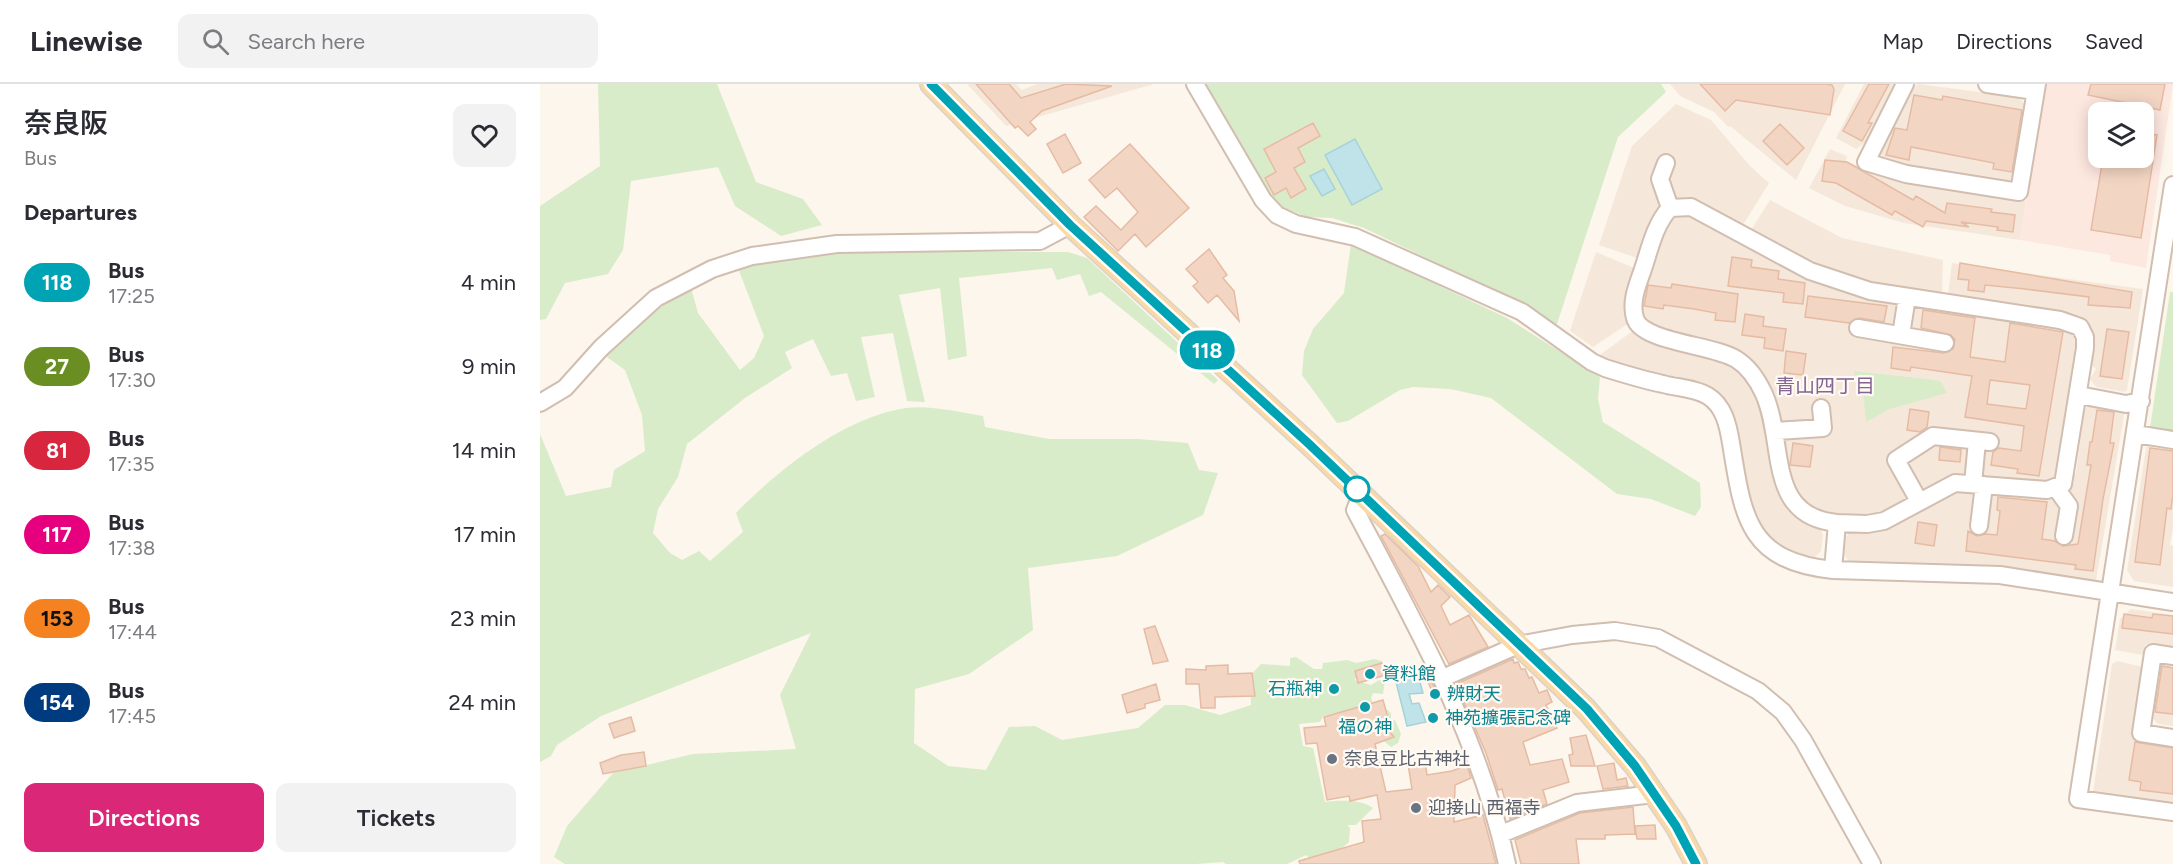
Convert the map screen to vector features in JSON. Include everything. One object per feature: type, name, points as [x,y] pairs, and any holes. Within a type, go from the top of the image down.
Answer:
[{"type":"main road","points":[[931,84],[1070,225],[1362,493],[1587,709],[1635,766],[1676,826],[1696,864]]},
{"type":"street","points":[[1194,84],[1263,200],[1277,215],[1296,224],[1355,237],[1522,312],[1592,362],[1605,368],[1708,396],[1723,411],[1742,507],[1756,535],[1764,544],[1788,561],[1808,567],[1833,570],[2000,575],[2173,602]]},
{"type":"street","points":[[1905,84],[1866,162],[1906,174],[2019,192],[2036,88],[1986,84]]},
{"type":"street","points":[[1666,164],[1660,179],[1670,208]]},
{"type":"street","points":[[2173,184],[2170,218],[2078,799],[2173,812]]},
{"type":"street","points":[[1691,207],[1810,271],[1870,291],[2072,322],[2080,327],[2085,337],[2079,395],[2063,484],[2047,490],[1955,483],[1884,521],[1867,524],[1837,524],[1801,512],[1788,497],[1782,481],[1776,431],[1767,400],[1748,368],[1735,358],[1716,350],[1652,335],[1640,328],[1635,319],[1634,297],[1640,277],[1660,218],[1670,208],[1691,207]]},
{"type":"street","points":[[540,404],[565,388],[601,348],[656,298],[712,269],[752,256],[837,243],[1040,241],[1070,225]]},
{"type":"street","points":[[1901,335],[1907,297]]},
{"type":"street","points":[[1858,328],[1944,343]]},
{"type":"street","points":[[2079,395],[2126,404],[2141,401]]},
{"type":"street","points":[[1776,431],[1823,428],[1821,408]]},
{"type":"street","points":[[2136,434],[2173,440]]},
{"type":"street","points":[[1919,501],[1896,460],[1933,436],[1984,441],[1978,484],[1979,526]]},
{"type":"street","points":[[2055,488],[2069,506],[2064,536]]},
{"type":"street","points":[[1362,493],[1355,510],[1443,678],[1483,781],[1501,834],[1507,864]]},
{"type":"street","points":[[1833,570],[1837,524]]},
{"type":"street","points":[[1443,678],[1518,645],[1592,633],[1637,633],[1675,646],[1758,691],[1783,712],[1803,740],[1872,864]]},
{"type":"street","points":[[2173,656],[2152,653],[2141,733],[2173,738]]},
{"type":"street","points":[[1501,834],[1577,803],[1654,794]]},
{"type":"shaded area","points":[[967,84],[1016,84],[1022,90],[1037,84],[1154,84],[1006,126]]},
{"type":"shaded area","points":[[1670,84],[1845,84],[1796,180],[1730,126],[1728,127],[1714,112],[1680,96]]},
{"type":"shaded area","points":[[1864,84],[1896,84],[1866,142],[1856,149],[1836,138]]},
{"type":"shaded area","points":[[1918,84],[2018,97],[2026,106],[2016,175],[2007,182],[1925,171],[1886,162],[1879,152],[1910,89]]},
{"type":"shaded area","points":[[2044,84],[2173,84],[2146,268],[2110,261],[2110,255],[2020,240]]},
{"type":"shaded area","points":[[1676,104],[1711,120],[1750,166],[1769,183],[1743,225],[1701,202],[1683,198],[1669,201],[1659,209],[1649,223],[1637,258],[1599,245],[1632,146]]},
{"type":"shaded area","points":[[1830,149],[1847,156],[1846,161],[1888,178],[2026,201],[2020,240],[1904,223],[1845,206],[1809,188]]},
{"type":"shaded area","points":[[1770,200],[1842,238],[1943,260],[1942,293],[1874,283],[1841,275],[1810,263],[1778,246],[1751,230]]},
{"type":"shaded area","points":[[1677,215],[1691,215],[1807,277],[2072,330],[2079,340],[2057,477],[2048,482],[1950,477],[1884,513],[1869,515],[1822,515],[1807,506],[1793,487],[1777,400],[1771,385],[1752,360],[1722,343],[1651,325],[1643,317],[1640,301],[1666,225]]},
{"type":"shaded area","points":[[1596,252],[1634,268],[1626,300],[1629,323],[1593,347],[1570,331]]},
{"type":"shaded area","points":[[1952,263],[2143,289],[2127,390],[2125,392],[2096,387],[2090,379],[2096,369],[2092,366],[2095,338],[2091,328],[2081,316],[1948,294]]},
{"type":"shaded area","points":[[1634,330],[1646,339],[1711,355],[1734,366],[1751,382],[1768,420],[1780,495],[1797,518],[1820,528],[1823,535],[1821,551],[1814,558],[1794,554],[1772,541],[1763,532],[1750,509],[1730,413],[1600,355]]},
{"type":"shaded area","points":[[2094,402],[2125,409],[2096,581],[2006,568],[1849,561],[1842,553],[1844,538],[1853,530],[1960,490],[2068,485],[2076,472],[2085,409]]},
{"type":"shaded area","points":[[2147,442],[2173,446],[2173,528],[2170,545],[2173,546],[2173,587],[2134,581],[2127,570]]},
{"type":"shaded area","points":[[2131,609],[2173,615],[2173,647],[2146,644],[2143,655],[2115,650],[2120,619]]},
{"type":"shaded area","points":[[2117,661],[2143,667],[2133,735],[2173,741],[2173,805],[2093,792],[2112,664]]},
{"type":"shaded area","points":[[2166,662],[2173,663],[2173,726],[2158,724],[2150,715],[2157,668]]},
{"type":"green space","points":[[598,84],[717,84],[756,182],[803,199],[822,225],[781,236],[735,206],[718,167],[631,181],[623,250],[608,274],[565,283],[546,319],[540,320],[540,206],[600,166]]},
{"type":"green space","points":[[1203,84],[1661,84],[1666,92],[1618,137],[1556,327],[1526,306],[1364,228],[1332,218],[1307,217],[1280,206],[1265,190]]},
{"type":"green space","points":[[1351,244],[1507,318],[1600,377],[1598,399],[1603,422],[1700,483],[1701,507],[1695,516],[1651,499],[1617,494],[1491,398],[1450,389],[1413,387],[1400,390],[1348,421],[1337,423],[1302,375],[1304,351],[1313,329],[1344,293]]},
{"type":"green space","points":[[827,252],[1068,252],[1087,258],[1218,380],[1214,384],[1101,292],[1089,296],[1080,274],[1057,280],[1052,268],[959,278],[967,356],[948,360],[940,288],[899,295],[925,402],[907,401],[893,333],[861,337],[875,397],[856,401],[847,373],[831,376],[813,339],[785,352],[792,368],[745,398],[687,444],[678,477],[658,509],[653,533],[670,553],[682,560],[699,551],[710,561],[743,532],[736,513],[792,463],[859,422],[906,408],[935,408],[983,416],[985,427],[1049,439],[1138,439],[1188,443],[1199,470],[1218,473],[1203,515],[1117,556],[1028,568],[1033,630],[969,674],[915,689],[914,743],[948,766],[986,770],[1009,727],[1035,726],[1062,740],[1138,728],[1165,705],[1185,705],[1220,715],[1251,705],[1250,676],[1261,664],[1290,666],[1290,658],[1296,657],[1314,669],[1322,669],[1323,663],[1347,660],[1356,663],[1374,659],[1382,661],[1383,668],[1359,675],[1354,680],[1371,685],[1379,680],[1385,681],[1383,694],[1373,693],[1371,698],[1375,708],[1384,707],[1391,713],[1391,720],[1395,720],[1401,734],[1398,743],[1391,747],[1347,711],[1323,716],[1320,722],[1299,724],[1303,746],[1313,748],[1325,802],[1356,802],[1373,808],[1356,825],[1347,825],[1350,828],[1349,842],[1333,856],[1312,861],[1306,855],[1287,864],[1226,864],[1223,862],[1196,864],[565,864],[554,857],[567,826],[613,773],[693,754],[796,749],[780,695],[811,633],[601,716],[557,745],[551,756],[540,762],[540,434],[566,496],[611,487],[614,470],[645,451],[642,415],[625,370],[604,355],[636,323],[691,288],[698,313],[740,370],[754,358],[764,336],[738,268]]},
{"type":"green space","points":[[2170,292],[2173,292],[2173,431],[2150,428]]},
{"type":"green space","points":[[1853,371],[1935,380],[1941,382],[1947,393],[1890,409],[1866,422],[1863,388]]},
{"type":"water","points":[[1355,139],[1382,189],[1352,205],[1325,155]]},
{"type":"water","points":[[1324,169],[1335,189],[1322,196],[1310,176]]},
{"type":"water","points":[[1416,677],[1419,679],[1423,693],[1409,694],[1412,704],[1419,703],[1426,722],[1407,726],[1396,682]]},
{"type":"building","points":[[976,84],[1009,84],[1021,98],[1066,84],[1112,86],[1042,111],[1030,122],[1036,129],[1028,136],[1018,126],[1015,128]]},
{"type":"building","points":[[1700,84],[1826,84],[1832,85],[1834,89],[1830,115],[1736,100],[1725,111]]},
{"type":"building","points":[[1869,84],[1889,84],[1868,123],[1872,123],[1862,141],[1843,131]]},
{"type":"building","points":[[2091,84],[2165,84],[2160,110],[2154,109],[2154,102],[2122,102],[2088,95]]},
{"type":"building","points":[[1914,95],[1942,100],[1943,96],[2022,110],[2012,172],[1993,169],[1994,163],[1911,147],[1909,160],[1886,155],[1895,128],[1907,130]]},
{"type":"building","points":[[1313,123],[1320,136],[1298,148],[1305,162],[1294,168],[1306,189],[1291,198],[1286,188],[1274,195],[1265,178],[1276,172],[1264,149]]},
{"type":"building","points":[[1780,124],[1804,148],[1787,165],[1763,141]]},
{"type":"building","points":[[1065,134],[1081,163],[1063,173],[1047,144]]},
{"type":"building","points":[[2154,135],[2157,135],[2154,154]]},
{"type":"building","points":[[1130,144],[1189,208],[1146,247],[1135,234],[1118,251],[1084,217],[1096,206],[1121,230],[1138,212],[1117,188],[1105,198],[1089,180]]},
{"type":"building","points":[[1825,160],[1847,162],[1913,200],[1916,196],[1945,213],[1947,203],[1992,209],[1991,212],[2015,215],[2013,232],[1997,230],[1998,227],[1961,222],[1969,227],[1926,221],[1923,227],[1895,211],[1892,215],[1836,183],[1822,181]]},
{"type":"building","points":[[2101,168],[2152,168],[2141,238],[2091,230]]},
{"type":"building","points":[[1209,249],[1227,275],[1223,278],[1234,291],[1239,321],[1217,295],[1208,303],[1193,286],[1198,282],[1186,269]]},
{"type":"building","points":[[1732,257],[1752,260],[1751,267],[1779,271],[1778,279],[1805,283],[1803,304],[1783,302],[1784,293],[1728,286]]},
{"type":"building","points":[[1960,263],[2132,292],[2130,308],[2088,305],[2089,297],[2025,289],[1985,285],[1984,292],[1968,290],[1969,280],[1958,279]]},
{"type":"building","points":[[1672,284],[1738,294],[1735,322],[1715,320],[1716,313],[1694,309],[1664,305],[1663,309],[1644,306],[1648,285],[1671,288]]},
{"type":"building","points":[[1808,296],[1887,306],[1884,322],[1859,318],[1849,323],[1805,317]]},
{"type":"building","points":[[1923,310],[1975,318],[1970,357],[2005,362],[2010,323],[2063,332],[2039,476],[2017,473],[2018,469],[1991,465],[1993,452],[1999,448],[2021,451],[2024,426],[1965,417],[1972,376],[1911,367],[1910,371],[1891,368],[1893,347],[1944,353],[1953,349],[1955,340],[1951,335],[1921,328]],"holes":[[[1990,380],[2030,385],[2026,409],[1987,404]]]},
{"type":"building","points":[[1745,314],[1764,317],[1763,326],[1786,329],[1783,351],[1764,348],[1765,338],[1742,335]]},
{"type":"building","points":[[2107,329],[2129,332],[2122,379],[2100,376]]},
{"type":"building","points":[[1786,351],[1806,354],[1803,375],[1784,373]]},
{"type":"building","points":[[1910,409],[1929,412],[1927,427],[1920,432],[1907,430]]},
{"type":"building","points":[[2097,410],[2114,412],[2110,443],[2114,443],[2093,571],[2075,569],[2076,565],[1966,551],[1968,531],[1977,536],[1997,535],[2000,511],[1997,510],[1998,497],[2047,502],[2042,539],[2055,541],[2063,546],[2078,544],[2091,465],[2087,465],[2090,442],[2092,442]]},
{"type":"building","points":[[1793,443],[1813,446],[1810,467],[1790,465]]},
{"type":"building","points":[[1940,447],[1961,450],[1960,462],[1939,460]]},
{"type":"building","points":[[2150,448],[2173,451],[2173,495],[2171,509],[2167,508],[2160,565],[2135,562]]},
{"type":"building","points":[[1918,522],[1937,525],[1934,546],[1915,543]]},
{"type":"building","points":[[1385,534],[1418,566],[1431,592],[1438,585],[1450,597],[1441,606],[1450,625],[1469,615],[1488,647],[1449,664],[1381,536]]},
{"type":"building","points":[[2124,614],[2152,618],[2153,614],[2173,616],[2173,634],[2122,628]]},
{"type":"building","points":[[1155,626],[1168,661],[1153,664],[1144,629]]},
{"type":"building","points":[[1513,659],[1514,663],[1518,662],[1521,669],[1525,669],[1529,678],[1532,677],[1539,693],[1547,690],[1552,702],[1546,705],[1557,728],[1523,742],[1530,765],[1562,759],[1569,782],[1543,790],[1547,804],[1510,819],[1502,789],[1498,790],[1486,753],[1456,684]]},
{"type":"building","name":"資料館","points":[[1382,663],[1386,675],[1358,683],[1355,671]]},
{"type":"building","points":[[1228,665],[1228,674],[1252,673],[1255,696],[1215,697],[1215,708],[1201,708],[1199,684],[1186,684],[1186,669],[1206,670],[1206,666]]},
{"type":"building","points":[[2162,666],[2173,668],[2173,714],[2155,712]]},
{"type":"building","points":[[1427,671],[1437,694],[1434,696],[1424,672]]},
{"type":"building","points":[[1156,684],[1160,700],[1145,704],[1145,708],[1127,713],[1122,695]]},
{"type":"building","points":[[1383,700],[1388,718],[1381,721],[1394,737],[1375,744],[1386,792],[1412,789],[1408,764],[1425,761],[1427,775],[1452,771],[1467,765],[1471,778],[1455,785],[1454,822],[1483,815],[1496,864],[1300,864],[1299,861],[1364,842],[1362,821],[1381,819],[1377,795],[1350,801],[1349,796],[1327,800],[1317,743],[1306,744],[1304,728],[1326,726],[1324,717]]},
{"type":"building","points":[[631,717],[635,731],[614,738],[609,724]]},
{"type":"building","points":[[1586,735],[1595,766],[1571,766],[1569,755],[1573,754],[1570,738]]},
{"type":"building","points":[[2135,742],[2173,748],[2173,794],[2140,790],[2141,782],[2129,780]]},
{"type":"building","points":[[644,752],[646,766],[603,774],[600,763],[621,755]]},
{"type":"building","points":[[1614,763],[1617,780],[1626,778],[1628,786],[1603,789],[1597,766]]},
{"type":"building","points":[[1633,807],[1635,834],[1605,835],[1605,839],[1576,839],[1579,864],[1521,864],[1515,840],[1580,813]]},
{"type":"building","points":[[1655,825],[1656,839],[1637,839],[1635,826]]},
{"type":"bus line","name":"118","points":[[931,84],[1070,225],[1309,444],[1587,709],[1635,766],[1676,826],[1696,864]]},
{"type":"place","name":"資料館","points":[[1370,674]]},
{"type":"place","name":"石瓶神","points":[[1334,689]]},
{"type":"place","name":"辨財天","points":[[1435,694]]},
{"type":"place","name":"福の神","points":[[1365,707]]},
{"type":"place","name":"神苑擴張記念碑","points":[[1433,718]]},
{"type":"place","name":"奈良豆比古神社","points":[[1332,759]]},
{"type":"place","name":"迎接山 西福寺","points":[[1416,808]]},
{"type":"district","name":"青山四丁目","points":[[1825,386]]}]
